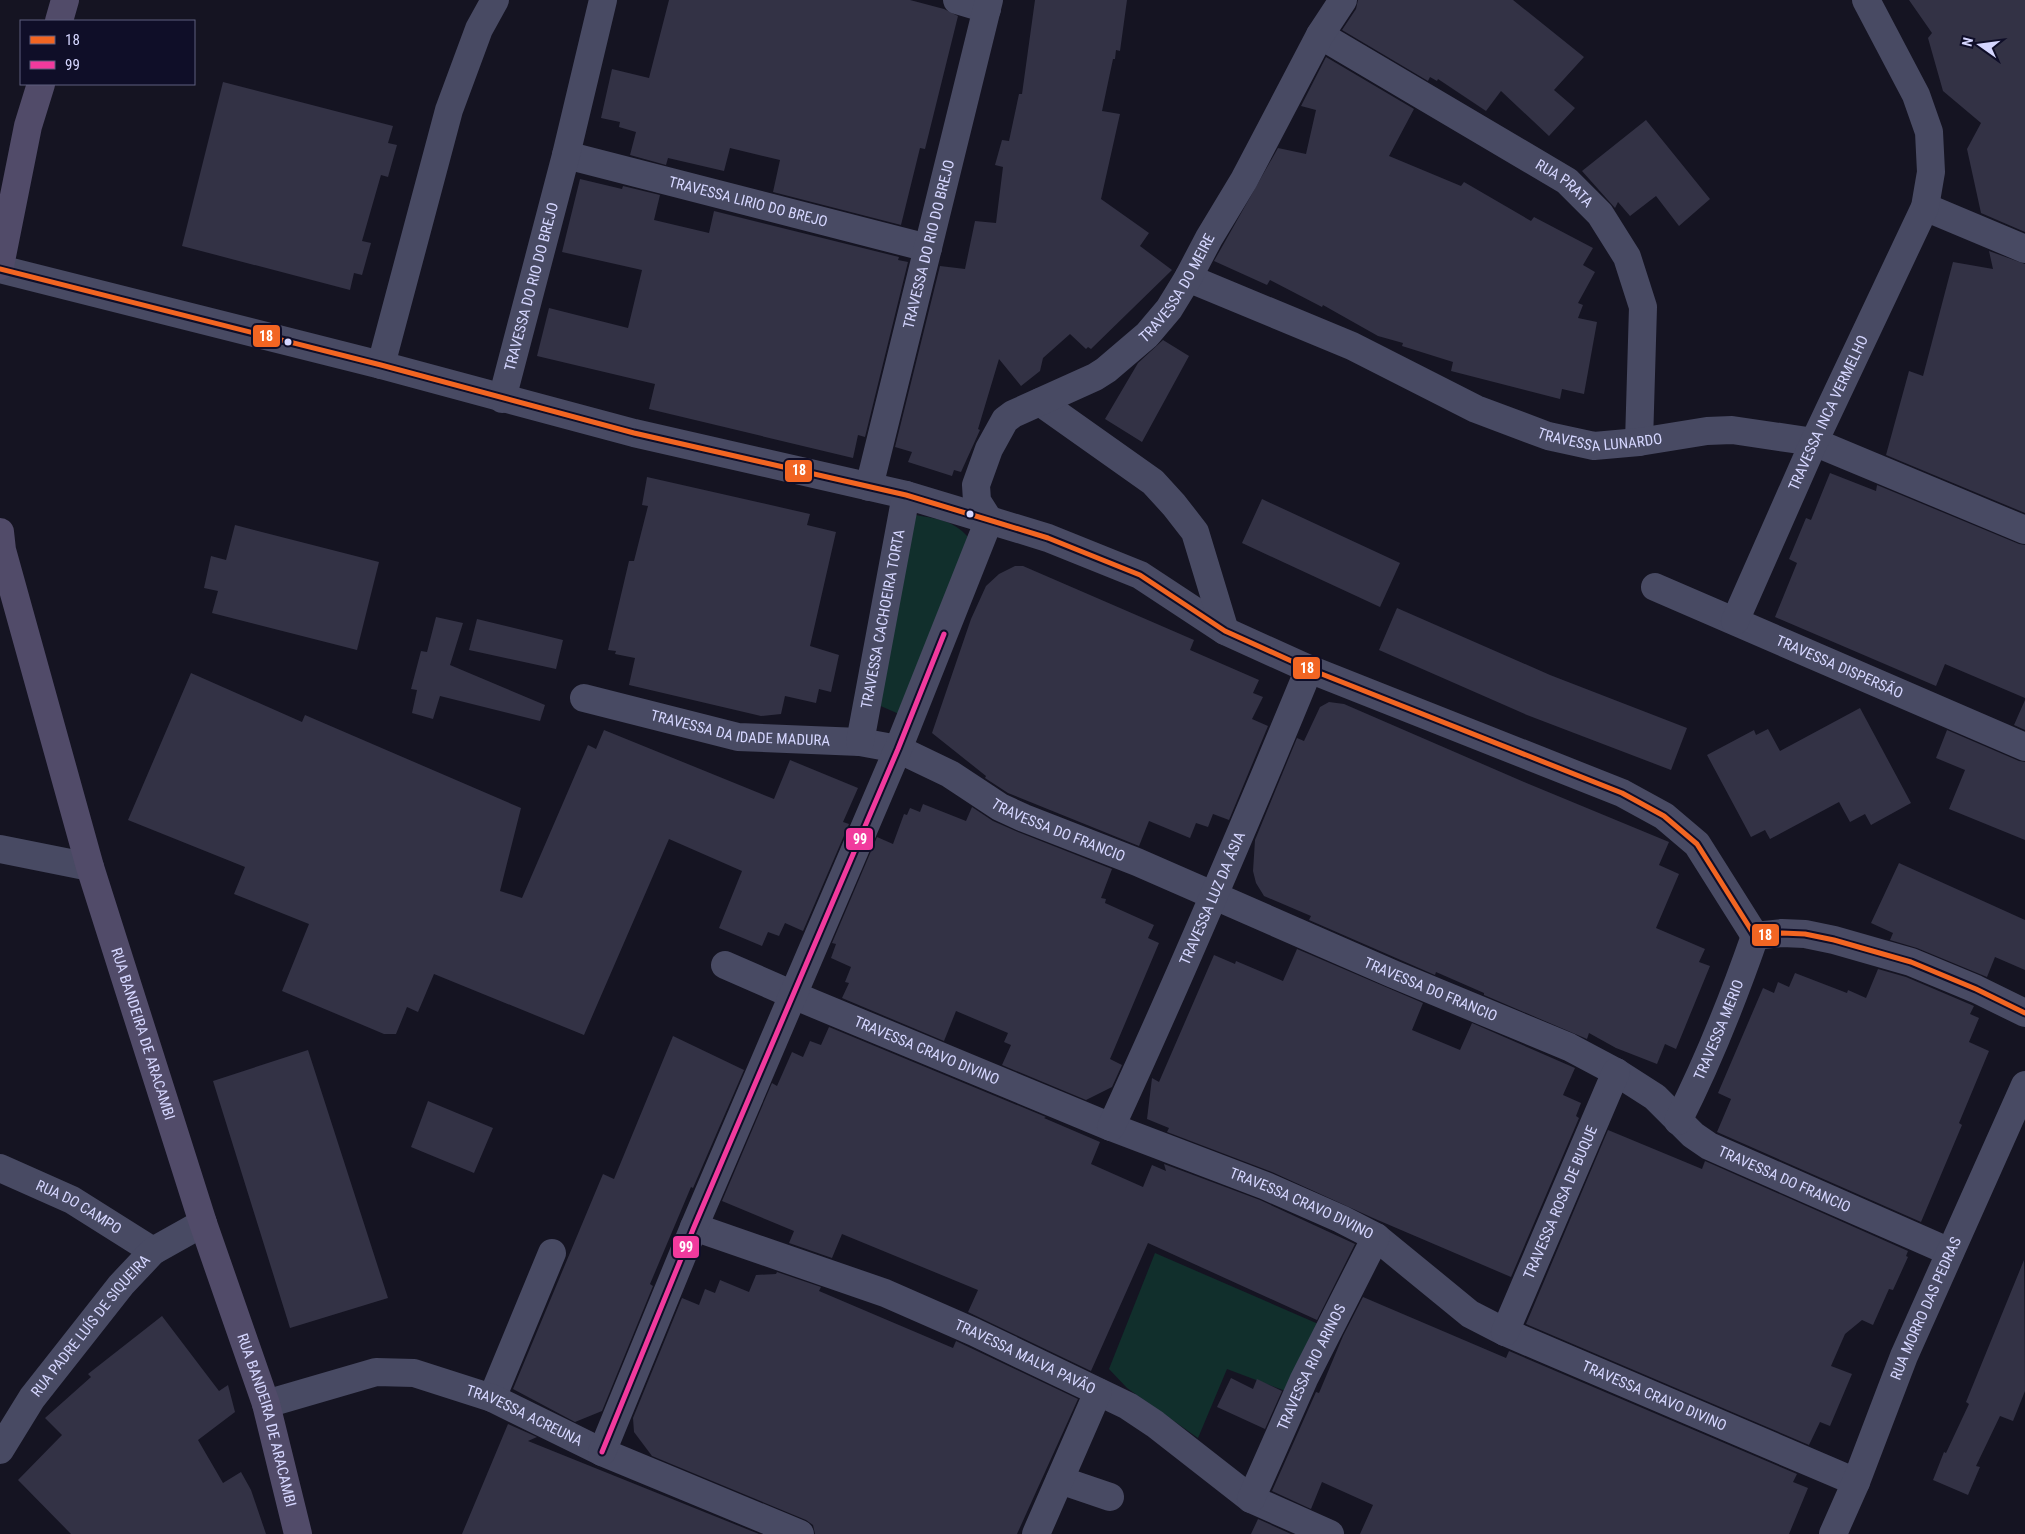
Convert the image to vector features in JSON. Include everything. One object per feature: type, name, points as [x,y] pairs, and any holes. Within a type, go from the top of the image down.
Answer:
[{"type":"main road","points":[[59,20],[65,0]]},
{"type":"main road","points":[[0,268],[28,126],[40,85]]},
{"type":"main road","name":"RUA BANDEIRA DE ARACAMBI","points":[[1,544],[90,867],[203,1223],[266,1404],[298,1534]]},
{"type":"street","points":[[381,365],[449,110],[479,28],[495,0]]},
{"type":"street","name":"TRAVESSA DO RIO DO BREJO","points":[[502,399],[566,155],[603,0]]},
{"type":"street","points":[[957,0],[988,4]]},
{"type":"street","name":"TRAVESSA DO MEIRE","points":[[989,520],[977,501],[976,485],[990,449],[1009,416],[1095,377],[1106,370],[1147,335],[1169,309],[1270,131],[1320,35],[1343,0]]},
{"type":"street","name":"TRAVESSA INCA VERMELHO","points":[[1735,621],[1814,442],[1925,207],[1931,172],[1929,132],[1916,95],[1866,0]]},
{"type":"street","name":"TRAVESSA DO RIO DO BREJO","points":[[869,487],[988,4]]},
{"type":"street","name":"RUA PRATA","points":[[1320,35],[1567,181],[1600,214],[1627,257],[1642,307],[1639,442]]},
{"type":"street","name":"TRAVESSA LIRIO DO BREJO","points":[[566,155],[928,248]]},
{"type":"street","points":[[1925,207],[2025,249]]},
{"type":"street","points":[[0,268],[381,365],[502,399],[634,432],[906,495],[1048,538],[1140,575],[1225,631],[1309,668],[1622,793],[1664,816],[1697,844],[1755,936],[1782,933],[1805,934],[1834,940],[1911,962],[2025,1012]]},
{"type":"street","name":"TRAVESSA LUNARDO","points":[[1188,278],[1352,346],[1476,409],[1548,436],[1594,446],[1639,442],[1707,431],[1732,430],[1814,442],[2025,530]]},
{"type":"street","points":[[1040,402],[1154,482],[1174,505],[1195,532],[1225,631]]},
{"type":"street","name":"TRAVESSA CACHOEIRA TORTA","points":[[860,742],[906,495]]},
{"type":"street","points":[[602,1452],[694,1227],[898,749],[989,520]]},
{"type":"street","name":"TRAVESSA DISPERSÃO","points":[[1655,587],[2025,747]]},
{"type":"street","name":"TRAVESSA LUZ DA ÁSIA","points":[[1111,1126],[1169,1001],[1309,668]]},
{"type":"street","name":"TRAVESSA DA IDADE MADURA","points":[[584,698],[738,737],[860,742],[898,749]]},
{"type":"street","name":"TRAVESSA DO FRANCIO","points":[[898,749],[950,774],[1000,807],[1137,862],[1393,974],[1569,1047],[1616,1072],[1655,1097],[1693,1135],[1709,1146],[1950,1252]]},
{"type":"street","points":[[0,849],[90,867]]},
{"type":"street","name":"TRAVESSA MERIO","points":[[1678,1121],[1694,1089],[1742,974],[1755,936]]},
{"type":"street","name":"TRAVESSA CRAVO DIVINO","points":[[725,965],[793,995],[1111,1126],[1266,1186],[1341,1219],[1376,1237],[1470,1314],[1505,1332],[1856,1482]]},
{"type":"street","name":"TRAVESSA ROSA DE BUQUE","points":[[1505,1332],[1616,1072]]},
{"type":"street","name":"RUA MORRO DAS PEDRAS","points":[[1833,1534],[1856,1482],[1904,1356],[2025,1085]]},
{"type":"street","name":"RUA DO CAMPO","points":[[0,1168],[72,1200],[153,1252]]},
{"type":"street","name":"RUA PADRE LUÍS DE SIQUEIRA","points":[[0,1450],[32,1398],[121,1285],[153,1252],[203,1223]]},
{"type":"street","name":"TRAVESSA MALVA PAVÃO","points":[[694,1227],[885,1293],[974,1332],[1128,1406],[1155,1424],[1251,1499],[1330,1534]]},
{"type":"street","name":"TRAVESSA RIO ARINOS","points":[[1251,1499],[1304,1379],[1376,1237]]},
{"type":"street","points":[[492,1398],[552,1253]]},
{"type":"street","name":"TRAVESSA ACREUNA","points":[[266,1404],[376,1372],[414,1373],[492,1398],[602,1452],[800,1534]]},
{"type":"street","points":[[1036,1534],[1098,1392]]},
{"type":"street","points":[[1060,1480],[1110,1497]]},
{"type":"green space","points":[[916,515],[938,519],[950,524],[968,537],[906,717],[876,704]]},
{"type":"green space","points":[[1155,1253],[1323,1326],[1291,1393],[1227,1369],[1198,1438],[1127,1388],[1109,1369]]},
{"type":"building","points":[[669,0],[910,0],[944,9],[958,16],[925,149],[920,148],[901,225],[773,192],[780,160],[730,148],[724,171],[668,158],[666,165],[630,155],[636,132],[619,127],[620,122],[601,118],[612,69],[649,78]]},
{"type":"building","points":[[1035,0],[1127,0],[1120,51],[1116,50],[1115,59],[1113,59],[1102,111],[1120,114],[1101,199],[1149,233],[1140,246],[1172,270],[1091,349],[1088,347],[1086,349],[1070,334],[1043,358],[1040,371],[1021,386],[999,359],[978,429],[980,430],[961,472],[954,470],[952,476],[908,462],[912,452],[895,447],[940,266],[965,269],[975,221],[996,223],[1003,167],[995,165],[1002,140],[1009,141],[1019,94],[1022,94]]},
{"type":"building","points":[[1358,0],[1513,0],[1584,57],[1554,90],[1575,108],[1549,136],[1501,91],[1486,111],[1438,79],[1437,81],[1430,77],[1428,81],[1342,30],[1356,9]]},
{"type":"building","points":[[1909,0],[2025,0],[2025,232],[1981,213],[1967,149],[1981,123],[1943,91],[1928,38],[1932,33]]},
{"type":"building","points":[[1326,57],[1414,109],[1389,156],[1461,186],[1464,182],[1531,221],[1534,217],[1593,248],[1583,265],[1595,272],[1578,303],[1583,305],[1578,318],[1597,322],[1584,394],[1562,389],[1560,399],[1451,371],[1453,362],[1402,346],[1403,343],[1378,336],[1323,305],[1322,307],[1270,280],[1267,285],[1214,261],[1278,148],[1306,154],[1316,110],[1301,106]]},
{"type":"building","points":[[223,82],[393,126],[388,143],[397,145],[388,177],[381,175],[362,241],[371,243],[362,275],[354,273],[350,290],[182,246]]},
{"type":"building","points":[[1646,120],[1710,199],[1679,226],[1656,196],[1630,216],[1618,202],[1615,208],[1582,171]]},
{"type":"building","points":[[580,179],[622,189],[623,186],[660,195],[654,220],[709,233],[714,211],[899,257],[898,260],[908,262],[865,437],[858,435],[853,458],[649,409],[655,384],[537,356],[549,308],[628,328],[642,270],[562,252]]},
{"type":"building","points":[[1989,251],[2025,264],[2025,513],[1886,455],[1909,371],[1923,376],[1953,262],[1993,269]]},
{"type":"building","points":[[1163,340],[1189,356],[1142,442],[1105,419],[1138,363]]},
{"type":"building","points":[[1830,473],[1876,491],[1877,485],[2025,545],[2025,698],[1945,664],[1936,686],[1775,617],[1797,563],[1789,559],[1806,518],[1811,520]]},
{"type":"building","points":[[647,477],[810,514],[807,525],[836,532],[810,646],[839,655],[831,692],[819,689],[816,703],[785,696],[781,714],[761,716],[629,685],[635,658],[615,654],[616,651],[608,650],[629,561],[634,561],[648,506],[642,505]]},
{"type":"building","points":[[1262,499],[1400,563],[1380,607],[1242,543]]},
{"type":"building","points":[[235,525],[379,562],[357,650],[212,613],[218,591],[204,588],[211,556],[226,560]]},
{"type":"building","points":[[1015,566],[1023,566],[1194,640],[1190,650],[1259,680],[1253,693],[1263,697],[1252,719],[1268,726],[1229,820],[1213,814],[1208,827],[1196,823],[1190,838],[1149,821],[1139,846],[1008,793],[985,778],[986,776],[932,733],[971,619],[986,586],[999,574]]},
{"type":"building","points":[[1397,608],[1550,675],[1687,728],[1671,770],[1527,715],[1379,650]]},
{"type":"building","points":[[436,617],[463,623],[450,665],[545,705],[540,721],[440,696],[433,719],[412,713],[417,690],[411,689],[421,651],[427,652]]},
{"type":"building","points":[[477,619],[563,640],[556,669],[469,650]]},
{"type":"building","points":[[191,673],[302,722],[305,715],[521,808],[500,891],[522,898],[588,745],[596,749],[604,730],[774,799],[790,760],[858,788],[843,822],[849,824],[803,931],[785,923],[779,936],[768,932],[762,946],[719,928],[742,871],[669,839],[584,1035],[434,974],[418,1012],[407,1007],[396,1034],[384,1034],[282,991],[309,924],[234,894],[245,867],[128,820]]},
{"type":"building","points":[[2025,700],[2025,730],[2014,725]]},
{"type":"building","points":[[1329,702],[1344,704],[1669,842],[1659,865],[1679,874],[1656,928],[1705,949],[1699,962],[1710,966],[1676,1049],[1665,1044],[1657,1064],[1616,1048],[1589,1033],[1587,1039],[1484,995],[1484,993],[1436,972],[1435,975],[1309,920],[1311,916],[1264,896],[1256,883],[1253,871],[1255,840],[1297,738],[1304,741],[1320,707]]},
{"type":"building","points":[[1860,708],[1911,803],[1871,825],[1865,814],[1850,822],[1839,802],[1770,839],[1765,830],[1751,837],[1707,755],[1754,730],[1756,735],[1768,729],[1780,751]]},
{"type":"building","points":[[1947,730],[2025,762],[2025,840],[1949,809],[1965,770],[1936,758]]},
{"type":"building","points":[[923,804],[966,821],[972,807],[993,821],[1112,869],[1101,898],[1106,899],[1105,903],[1154,925],[1148,938],[1159,943],[1110,1059],[1122,1065],[1112,1087],[1086,1100],[1002,1065],[1011,1045],[1004,1042],[1008,1033],[956,1011],[944,1041],[842,998],[849,983],[845,982],[851,967],[831,958],[836,944],[832,943],[877,837],[893,844],[904,814],[907,815],[910,808],[920,812]]},
{"type":"building","points":[[1899,863],[2025,920],[2025,970],[1995,957],[1987,977],[1917,948],[1890,940],[1893,933],[1871,923]]},
{"type":"building","points":[[1297,949],[1423,1003],[1412,1030],[1460,1050],[1472,1023],[1575,1068],[1563,1095],[1581,1103],[1576,1116],[1579,1118],[1511,1277],[1272,1172],[1167,1132],[1169,1128],[1147,1119],[1152,1078],[1159,1082],[1214,955],[1235,964],[1236,961],[1283,981]]},
{"type":"building","points":[[1878,969],[1906,977],[1974,1006],[1970,1014],[1979,1018],[1969,1042],[1989,1051],[1959,1123],[1962,1125],[1921,1222],[1717,1132],[1731,1099],[1718,1093],[1763,988],[1774,993],[1778,982],[1789,987],[1795,973],[1847,993],[1848,990],[1866,998]]},
{"type":"building","points":[[829,1027],[1046,1117],[1044,1118],[1100,1142],[1091,1164],[1143,1187],[1152,1165],[1166,1171],[1164,1164],[1260,1200],[1355,1244],[1317,1320],[1148,1243],[1091,1371],[968,1312],[978,1290],[842,1234],[832,1258],[789,1243],[794,1231],[722,1201],[772,1083],[777,1086],[792,1052],[803,1057],[810,1041],[821,1045]]},
{"type":"building","points":[[673,1036],[744,1070],[650,1284],[653,1286],[602,1411],[575,1422],[513,1389],[603,1174],[614,1179]]},
{"type":"building","points":[[308,1050],[388,1298],[290,1328],[213,1081]]},
{"type":"building","points":[[428,1101],[493,1128],[474,1173],[411,1147]]},
{"type":"building","points":[[1608,1130],[1702,1169],[1705,1161],[1908,1251],[1906,1256],[1908,1257],[1893,1290],[1889,1289],[1873,1325],[1862,1320],[1845,1334],[1831,1366],[1852,1374],[1830,1426],[1820,1422],[1809,1445],[1526,1324]]},
{"type":"building","points":[[2024,1260],[2025,1391],[2013,1421],[2000,1416],[1976,1466],[1980,1467],[1968,1495],[1933,1480],[1944,1452],[1946,1453],[1969,1404],[1966,1402]]},
{"type":"building","points":[[777,1272],[821,1287],[819,1291],[953,1348],[956,1341],[1078,1399],[1017,1534],[815,1534],[813,1525],[806,1520],[652,1456],[634,1432],[633,1418],[682,1298],[699,1305],[705,1289],[715,1293],[720,1280],[749,1292],[756,1275],[776,1274]]},
{"type":"building","points":[[1363,1297],[1506,1358],[1509,1351],[1797,1474],[1793,1482],[1808,1488],[1789,1534],[1360,1534],[1373,1505],[1322,1482],[1311,1509],[1272,1491],[1316,1392],[1319,1393],[1343,1336]]},
{"type":"building","points":[[162,1316],[219,1391],[228,1385],[235,1412],[198,1440],[223,1483],[241,1472],[251,1490],[266,1534],[71,1534],[18,1480],[62,1435],[45,1418],[91,1377],[88,1374]]},
{"type":"building","points":[[1231,1378],[1253,1389],[1257,1379],[1282,1391],[1265,1429],[1217,1407]]},
{"type":"building","points":[[508,1424],[537,1437],[528,1441],[759,1534],[462,1534]]},
{"type":"building","points":[[1258,1519],[1291,1534],[1251,1534]]},
{"type":"transit line","name":"18","points":[[0,269],[381,365],[634,433],[906,495],[1048,538],[1140,575],[1225,631],[1309,669],[1622,793],[1664,816],[1697,844],[1755,936],[1782,933],[1805,934],[1834,940],[1911,962],[1976,989],[2025,1013]]},
{"type":"transit line","name":"99","points":[[602,1452],[694,1227],[898,749],[944,634]]}]
